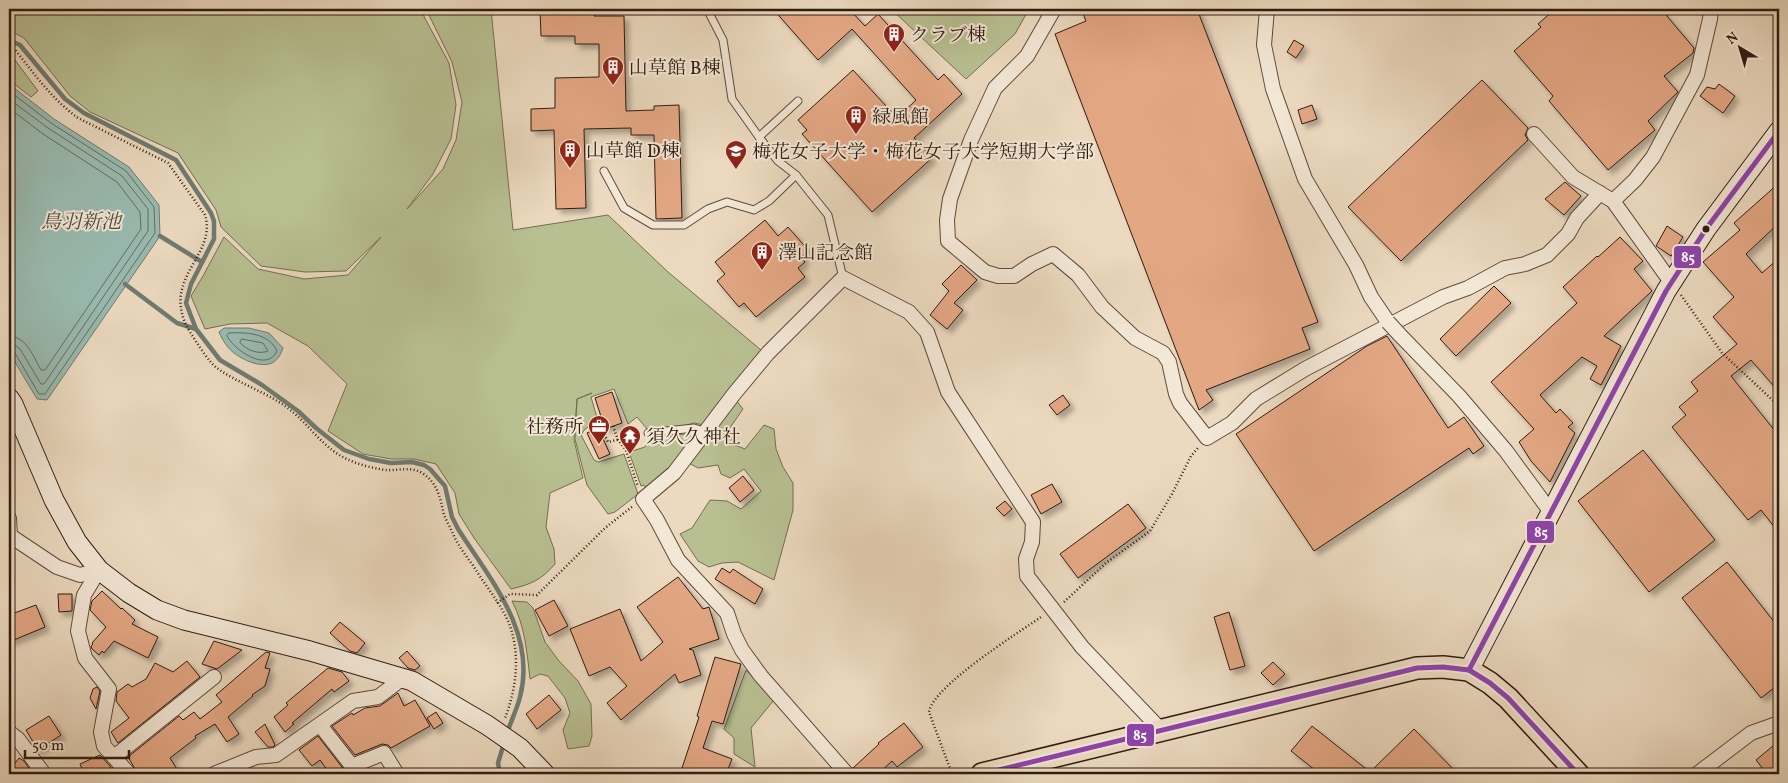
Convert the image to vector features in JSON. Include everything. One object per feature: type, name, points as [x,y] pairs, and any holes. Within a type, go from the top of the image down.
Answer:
[{"type":"main road","points":[[982,774],[1417,668],[1443,667],[1469,670],[1490,683],[1508,698],[1578,774]]},
{"type":"street","points":[[1054,9],[1027,56],[995,88],[975,132],[950,199],[947,220],[948,241],[985,272],[998,276],[1014,276],[1032,264],[1053,254],[1078,275],[1102,308],[1134,338],[1163,353],[1169,362],[1176,394],[1180,403],[1207,438],[1232,423],[1256,399],[1305,369],[1443,297],[1468,288],[1505,268],[1525,264],[1547,255],[1568,234],[1577,218],[1600,193]]},
{"type":"street","points":[[1267,9],[1264,45],[1273,89],[1305,180],[1356,265],[1371,297],[1388,322],[1458,396],[1506,451],[1550,511]]},
{"type":"street","points":[[1613,201],[1635,180],[1654,157],[1697,75],[1711,9]]},
{"type":"street","points":[[1469,670],[1550,511],[1672,281],[1706,229],[1779,131]]},
{"type":"street","points":[[1534,134],[1573,177],[1613,201],[1672,281]]},
{"type":"street","points":[[847,774],[761,676],[742,650],[727,613],[678,560],[657,520],[642,497],[674,473],[768,353],[842,278],[909,312],[927,332],[948,392],[1033,522],[1032,542],[1026,559],[1027,576],[1082,647],[1162,731]]},
{"type":"street","points":[[9,398],[54,500],[77,542],[100,570],[129,593],[157,610],[184,620],[310,651],[412,681],[520,748],[545,774]]},
{"type":"street","points":[[9,518],[10,536],[57,566],[80,575],[100,570]]},
{"type":"street","points":[[100,570],[84,594],[78,631],[85,658],[110,689],[101,732],[104,746],[128,774]]},
{"type":"street","points":[[114,757],[214,677]]},
{"type":"street","points":[[214,774],[256,757],[276,756],[353,701],[378,697],[403,678]]},
{"type":"street","points":[[1697,774],[1752,733],[1779,723]]},
{"type":"street","points":[[320,725],[352,766],[384,753],[397,774]]},
{"type":"street","points":[[9,732],[18,739],[44,774]]},
{"type":"lane","points":[[707,9],[723,40],[732,99],[778,161],[796,175],[828,215],[842,278]]},
{"type":"lane","points":[[759,137],[798,102]]},
{"type":"lane","points":[[604,171],[624,208],[653,225],[684,225],[708,209],[727,202],[754,210],[769,201],[796,175]]},
{"type":"lane","points":[[648,433],[694,428],[706,432]]},
{"type":"path","points":[[9,48],[16,51],[52,94],[78,118],[168,162],[206,215],[208,230],[206,239],[181,289],[180,298],[182,314],[190,332],[215,368],[290,409],[324,445],[347,459],[361,465],[386,470],[412,469],[421,472],[438,489],[445,516],[455,538],[497,603],[510,628],[516,664],[512,700],[504,737]]},
{"type":"path","points":[[1672,281],[1722,353],[1779,406]]},
{"type":"path","points":[[497,603],[510,594],[537,595],[605,528],[642,497],[626,450],[618,440],[614,426]]},
{"type":"path","points":[[601,435],[604,434],[608,442],[648,433]]},
{"type":"path","points":[[952,774],[929,712],[934,700],[986,655],[1064,602],[1106,563],[1150,530],[1172,494],[1191,456],[1207,438]]},
{"type":"green space","points":[[9,9],[420,9],[449,63],[456,105],[451,139],[433,174],[407,209],[443,169],[456,140],[462,102],[452,62],[426,9],[491,9],[513,230],[608,215],[668,272],[761,350],[729,389],[704,425],[694,423],[683,426],[647,429],[637,417],[628,424],[614,389],[591,397],[598,421],[585,429],[581,435],[594,460],[598,462],[624,454],[638,494],[615,512],[608,514],[587,485],[575,439],[577,399],[574,440],[583,478],[550,493],[546,527],[554,549],[555,564],[536,581],[511,589],[459,514],[455,493],[436,464],[414,459],[391,459],[363,454],[328,431],[347,384],[308,346],[267,323],[230,324],[205,329],[191,296],[224,237],[258,269],[304,279],[348,275],[381,237],[346,271],[305,272],[261,266],[221,227],[216,210],[178,153],[90,112],[70,96],[24,38],[9,30]]},
{"type":"green space","points":[[891,9],[1029,9],[1015,34],[966,79]]},
{"type":"green space","points":[[9,54],[38,91],[31,97],[9,80]]},
{"type":"green space","points":[[736,400],[743,409],[727,432],[735,445],[745,449],[764,425],[774,429],[776,449],[783,467],[793,483],[793,510],[774,580],[738,562],[722,563],[709,567],[698,561],[680,534],[692,528],[710,500],[727,501],[741,509],[761,491],[744,469],[730,478],[721,474],[718,465],[698,468],[689,463]]},
{"type":"green space","points":[[683,434],[694,437],[669,469],[646,488],[644,485],[641,486],[629,452],[645,447],[650,438]]},
{"type":"green space","points":[[512,601],[527,602],[533,608],[545,642],[559,661],[578,681],[591,704],[592,736],[589,746],[568,749],[563,730],[570,713],[565,698],[548,676],[540,674],[530,679],[523,630]]},
{"type":"green space","points":[[746,670],[774,700],[751,728],[755,767],[734,754],[734,738],[724,729]]},
{"type":"water","name":"鳥羽新池","points":[[9,84],[54,119],[129,167],[159,205],[160,236],[47,400],[37,399],[9,352]]},
{"type":"water","points":[[224,328],[249,328],[269,333],[283,348],[278,359],[272,363],[261,364],[248,361],[241,358],[226,344],[219,332]]},
{"type":"building","points":[[540,9],[594,9],[594,16],[624,16],[626,111],[654,110],[654,106],[679,105],[682,218],[656,219],[654,135],[631,135],[631,128],[584,129],[586,208],[556,209],[554,130],[531,131],[531,109],[555,108],[555,78],[599,77],[599,44],[575,44],[575,36],[541,36]]},
{"type":"building","points":[[773,9],[849,9],[865,26],[878,14],[938,80],[944,74],[962,94],[914,138],[932,158],[872,212],[802,134],[807,130],[798,120],[853,70],[897,118],[916,100],[852,29],[818,60]]},
{"type":"building","points":[[1081,9],[1197,9],[1318,322],[1302,328],[1310,349],[1206,390],[1213,400],[1199,410],[1055,34],[1086,21]]},
{"type":"building","points":[[1555,9],[1661,9],[1694,48],[1693,53],[1664,76],[1678,92],[1648,121],[1655,130],[1608,170],[1549,101],[1553,96],[1514,51],[1541,27],[1538,24]]},
{"type":"building","points":[[1294,40],[1304,46],[1296,58],[1287,52]]},
{"type":"building","points":[[1482,80],[1528,128],[1525,135],[1528,140],[1401,261],[1348,207]]},
{"type":"building","points":[[1719,84],[1735,96],[1723,113],[1700,96],[1707,87],[1715,89]]},
{"type":"building","points":[[1312,105],[1317,119],[1302,124],[1298,110]]},
{"type":"building","points":[[1565,182],[1581,196],[1564,215],[1545,199]]},
{"type":"building","points":[[1779,183],[1779,223],[1746,254],[1762,273],[1779,258],[1779,392],[1751,360],[1731,376],[1779,436],[1779,533],[1761,510],[1748,520],[1672,427],[1686,415],[1679,407],[1698,391],[1691,382],[1737,344],[1713,317],[1734,297],[1703,262],[1740,230],[1734,223]]},
{"type":"building","name":"澤山記念館","points":[[765,220],[778,236],[788,227],[809,251],[801,257],[805,262],[798,268],[805,277],[756,317],[744,303],[739,307],[717,281],[725,274],[715,262]]},
{"type":"building","points":[[1667,226],[1683,237],[1671,256],[1656,246]]},
{"type":"building","points":[[1620,237],[1643,261],[1634,269],[1652,291],[1604,336],[1621,346],[1601,385],[1590,379],[1597,366],[1582,357],[1540,395],[1556,413],[1560,409],[1573,423],[1568,427],[1575,433],[1550,482],[1531,461],[1519,442],[1534,429],[1491,382],[1577,303],[1563,287]]},
{"type":"building","points":[[961,265],[977,280],[954,303],[963,310],[947,329],[930,315],[949,291],[942,284]]},
{"type":"building","points":[[1494,286],[1511,303],[1456,356],[1440,339]]},
{"type":"building","points":[[1387,336],[1448,428],[1464,417],[1484,446],[1473,454],[1469,448],[1314,551],[1236,434],[1367,346]]},
{"type":"building","points":[[612,392],[622,423],[605,429],[595,398]]},
{"type":"building","points":[[1063,395],[1070,405],[1057,415],[1049,405]]},
{"type":"building","name":"社務所","points":[[598,428],[610,454],[599,459],[587,433]]},
{"type":"building","points":[[1643,450],[1715,540],[1649,592],[1578,501]]},
{"type":"building","points":[[743,476],[754,490],[740,502],[729,488]]},
{"type":"building","points":[[1052,484],[1062,502],[1041,514],[1031,495]]},
{"type":"building","points":[[1005,501],[1012,509],[1004,516],[996,508]]},
{"type":"building","points":[[1128,504],[1146,528],[1078,578],[1060,554]]},
{"type":"building","points":[[1727,562],[1779,628],[1779,684],[1761,698],[1682,598]]},
{"type":"building","points":[[722,568],[730,573],[733,569],[763,589],[755,604],[715,579]]},
{"type":"building","points":[[678,577],[703,609],[709,607],[719,639],[689,649],[693,650],[701,675],[679,683],[675,674],[621,720],[607,703],[627,686],[610,667],[589,676],[570,629],[620,609],[641,661],[663,642],[637,607]]},
{"type":"building","points":[[102,591],[135,620],[132,624],[158,637],[148,658],[114,641],[104,653],[102,651],[99,655],[92,649],[92,643],[106,627],[90,610],[92,601]]},
{"type":"building","points":[[58,594],[72,594],[72,611],[59,612]]},
{"type":"building","points":[[554,600],[568,626],[549,636],[535,610]]},
{"type":"building","points":[[36,605],[45,627],[9,642],[9,615]]},
{"type":"building","points":[[1229,612],[1245,666],[1230,670],[1214,617]]},
{"type":"building","points":[[340,622],[365,643],[357,653],[350,651],[330,633]]},
{"type":"building","points":[[214,641],[242,650],[217,669],[202,664]]},
{"type":"building","points":[[407,651],[420,666],[415,670],[408,668],[399,658]]},
{"type":"building","points":[[266,652],[270,653],[265,668],[270,669],[265,686],[228,717],[239,734],[227,742],[215,724],[195,736],[196,738],[170,758],[180,774],[138,774],[128,757],[179,716],[183,720],[194,712],[200,719],[222,702],[216,695]]},
{"type":"building","points":[[715,657],[741,664],[723,724],[712,721],[703,748],[732,759],[726,774],[680,774],[699,717],[697,716]]},
{"type":"building","points":[[187,661],[200,677],[118,743],[111,732],[129,718],[116,701],[117,692],[128,684],[132,687],[146,679],[155,663],[173,672]]},
{"type":"building","points":[[1273,662],[1285,674],[1273,685],[1261,673]]},
{"type":"building","points":[[328,668],[342,672],[349,681],[334,692],[332,689],[292,723],[294,724],[285,732],[274,717],[288,705],[286,703]]},
{"type":"building","points":[[97,687],[100,691],[96,709],[90,698],[93,689]]},
{"type":"building","points":[[398,693],[404,706],[415,700],[430,726],[391,748],[388,745],[382,744],[355,755],[332,726],[352,713],[353,715],[365,708],[380,706]]},
{"type":"building","points":[[549,695],[561,710],[537,729],[526,714]]},
{"type":"building","points":[[436,712],[443,723],[434,729],[427,718]]},
{"type":"building","points":[[49,716],[61,735],[38,750],[26,730]]},
{"type":"building","points":[[904,723],[923,747],[897,767],[892,761],[878,774],[858,774],[853,768],[878,743]]},
{"type":"building","points":[[265,724],[275,745],[273,747],[268,747],[255,732]]},
{"type":"building","points":[[1312,726],[1370,772],[1414,729],[1458,774],[1320,774],[1291,751]]},
{"type":"building","points":[[318,736],[349,774],[330,774],[320,760],[312,766],[299,750]]},
{"type":"building","points":[[1779,741],[1779,774],[1767,774],[1756,760]]},
{"type":"building","points":[[100,755],[110,766],[114,774],[84,774],[80,764]]},
{"type":"building","points":[[19,758],[24,761],[33,774],[9,774],[9,771]]},
{"type":"waterway","points":[[9,40],[20,45],[65,99],[84,113],[176,160],[211,213],[214,221],[214,239],[191,284],[186,303],[196,329],[220,360],[262,385],[298,411],[344,450],[369,459],[391,463],[412,462],[424,465],[445,486],[452,517],[484,567],[507,608],[516,629],[522,651],[524,673],[520,697],[507,733]]},
{"type":"waterway","points":[[160,236],[202,262]]},
{"type":"waterway","points":[[125,284],[177,323],[196,329]]},
{"type":"waterway","points":[[500,774],[498,763],[504,743]]},
{"type":"transit line","name":"85","points":[[1469,670],[1666,291],[1706,229],[1779,131]]},
{"type":"transit line","name":"85","points":[[982,774],[1417,668],[1443,667],[1469,670],[1490,683],[1508,698],[1578,774]]},
{"type":"place","name":"クラブ棟","points":[[894,53]]},
{"type":"place","name":"山草館 B棟","points":[[613,86]]},
{"type":"place","name":"緑風館","points":[[856,135]]},
{"type":"place","name":"山草館 D棟","points":[[570,169]]},
{"type":"place","name":"梅花女子大学・梅花女子大学短期大学部","points":[[736,170]]},
{"type":"place","name":"澤山記念館","points":[[762,271]]},
{"type":"place","name":"社務所","points":[[599,445]]},
{"type":"place","name":"須久久神社","points":[[630,455]]}]
